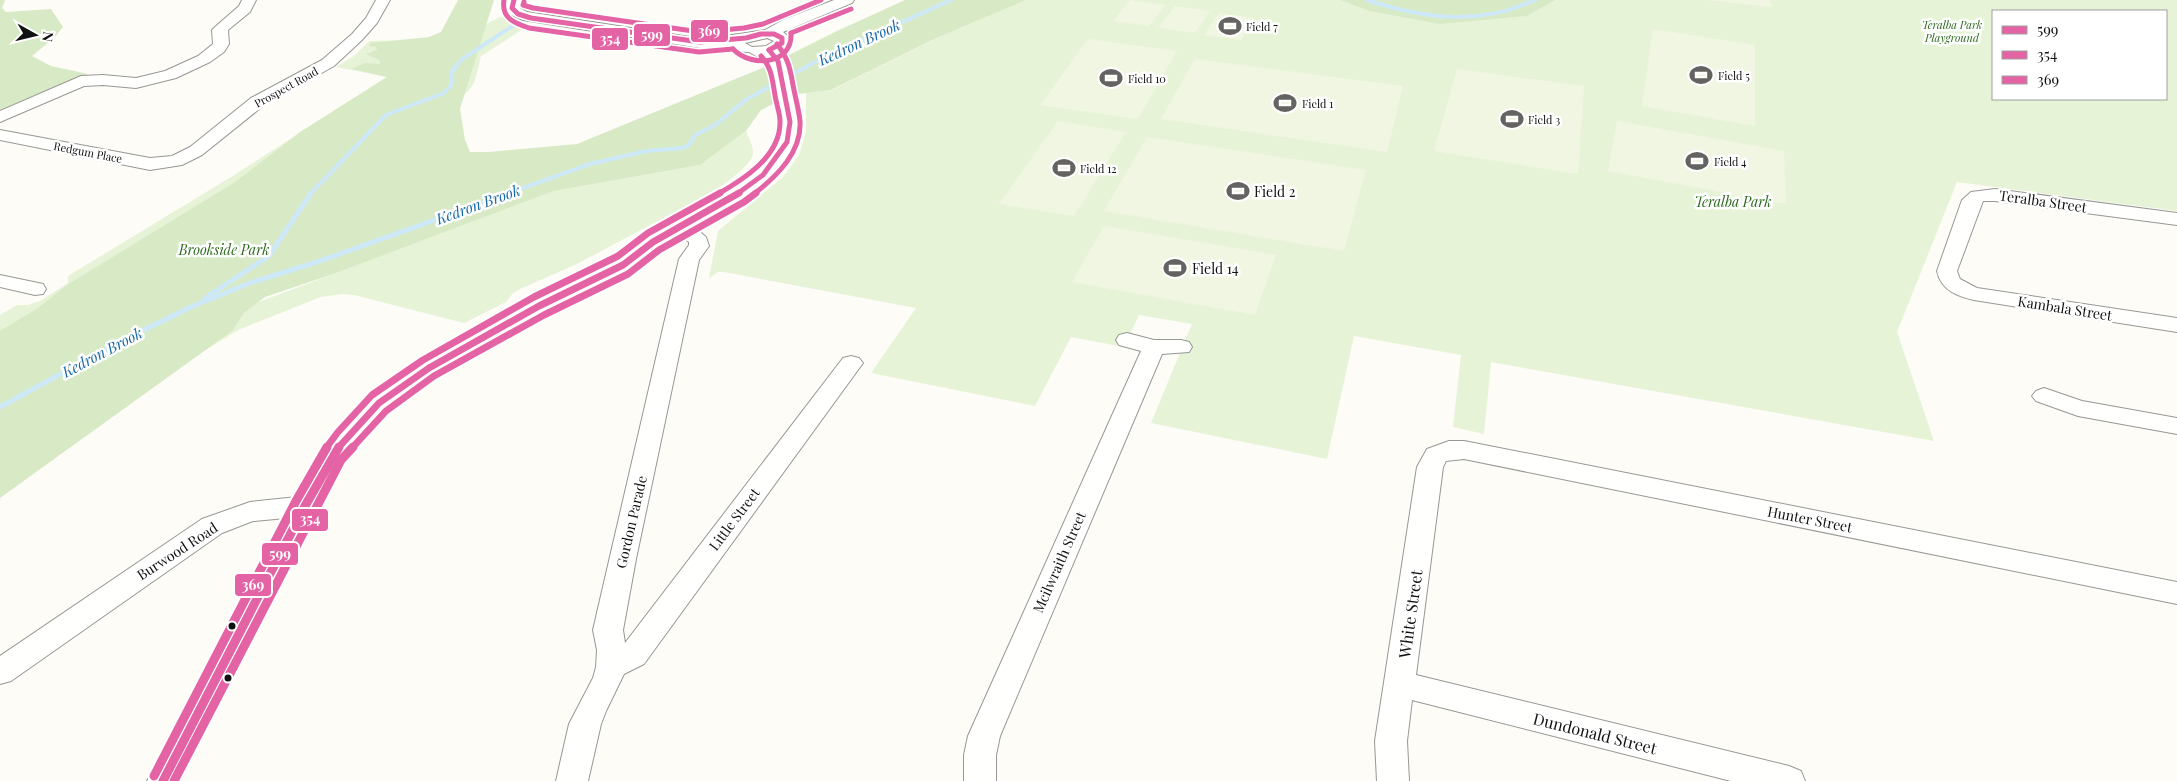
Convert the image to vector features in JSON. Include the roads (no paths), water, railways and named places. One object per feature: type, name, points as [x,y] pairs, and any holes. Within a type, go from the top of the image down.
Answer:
[{"type":"street","points":[[0,117],[81,81],[103,80],[136,83],[170,75],[204,59],[218,49],[221,44],[220,30],[229,20],[247,7],[249,0]]},
{"type":"street","name":"Prospect Road","points":[[176,161],[196,151],[257,102],[328,63],[358,37],[372,20],[383,0]]},
{"type":"street","points":[[514,0],[512,10],[524,16],[713,45],[745,43],[755,51],[774,46],[797,25],[798,20],[846,0]]},
{"type":"street","points":[[162,781],[305,506],[333,455],[356,425],[378,403],[429,368],[539,306],[611,271],[658,239],[739,194],[771,167],[786,142],[790,122],[788,105],[774,46]]},
{"type":"street","name":"Redgum Place","points":[[0,136],[150,164],[176,161]]},
{"type":"street","name":"Teralba Street","points":[[1956,286],[1948,276],[1947,266],[1972,200],[1978,196],[1995,194],[2177,220]]},
{"type":"street","name":"Gordon Parade","points":[[572,781],[585,724],[612,667],[612,650],[608,630],[622,559],[649,445],[689,259],[699,246],[699,241],[692,234],[680,227]]},
{"type":"street","points":[[658,239],[682,245],[689,259]]},
{"type":"street","points":[[0,281],[35,289]]},
{"type":"street","name":"Kambala Street","points":[[1956,286],[1982,295],[2177,325]]},
{"type":"street","points":[[1127,340],[1154,347],[1181,347]]},
{"type":"street","name":"Mcilwraith Street","points":[[980,781],[980,755],[984,736],[1154,347]]},
{"type":"street","name":"Little Street","points":[[612,667],[633,656],[851,363]]},
{"type":"street","points":[[2044,396],[2078,408],[2177,426]]},
{"type":"street","name":"Hunter Street","points":[[1442,452],[1464,450],[2177,593]]},
{"type":"street","name":"White Street","points":[[1393,781],[1391,741],[1430,467],[1436,455],[1442,452]]},
{"type":"street","name":"Burwood Road","points":[[0,672],[212,526],[250,512],[305,506]]},
{"type":"street","name":"Dundonald Street","points":[[1400,684],[1790,781]]},
{"type":"waterway","name":"Kedron Brook","points":[[506,194],[590,164],[646,151],[683,148],[689,145],[695,135],[715,125],[747,99],[817,61],[951,0]]},
{"type":"waterway","name":"Kedron Brook","points":[[1367,0],[1410,12],[1452,17],[1493,14],[1535,0]]},
{"type":"waterway","points":[[310,194],[386,115],[444,93],[452,84],[451,73],[461,60],[514,25]]},
{"type":"waterway","points":[[205,298],[269,256],[311,193]]},
{"type":"waterway","name":"Kedron Brook","points":[[0,407],[117,343],[193,306],[250,283],[320,261],[510,193]]},
{"type":"place","name":"Field 7","points":[[1230,26]]},
{"type":"place","name":"Field 5","points":[[1701,75]]},
{"type":"place","name":"Field 10","points":[[1111,78]]},
{"type":"place","name":"Field 1","points":[[1285,103]]},
{"type":"place","name":"Field 3","points":[[1512,119]]},
{"type":"place","name":"Field 4","points":[[1697,161]]},
{"type":"place","name":"Field 12","points":[[1064,168]]},
{"type":"place","name":"Field 2","points":[[1238,191]]},
{"type":"place","name":"Field 14","points":[[1175,268]]},
{"type":"park label","name":"Teralba Park Playground","points":[[1952,30]]},
{"type":"park label","name":"Teralba Park","points":[[1733,201]]},
{"type":"park label","name":"Brookside Park","points":[[224,249]]}]
